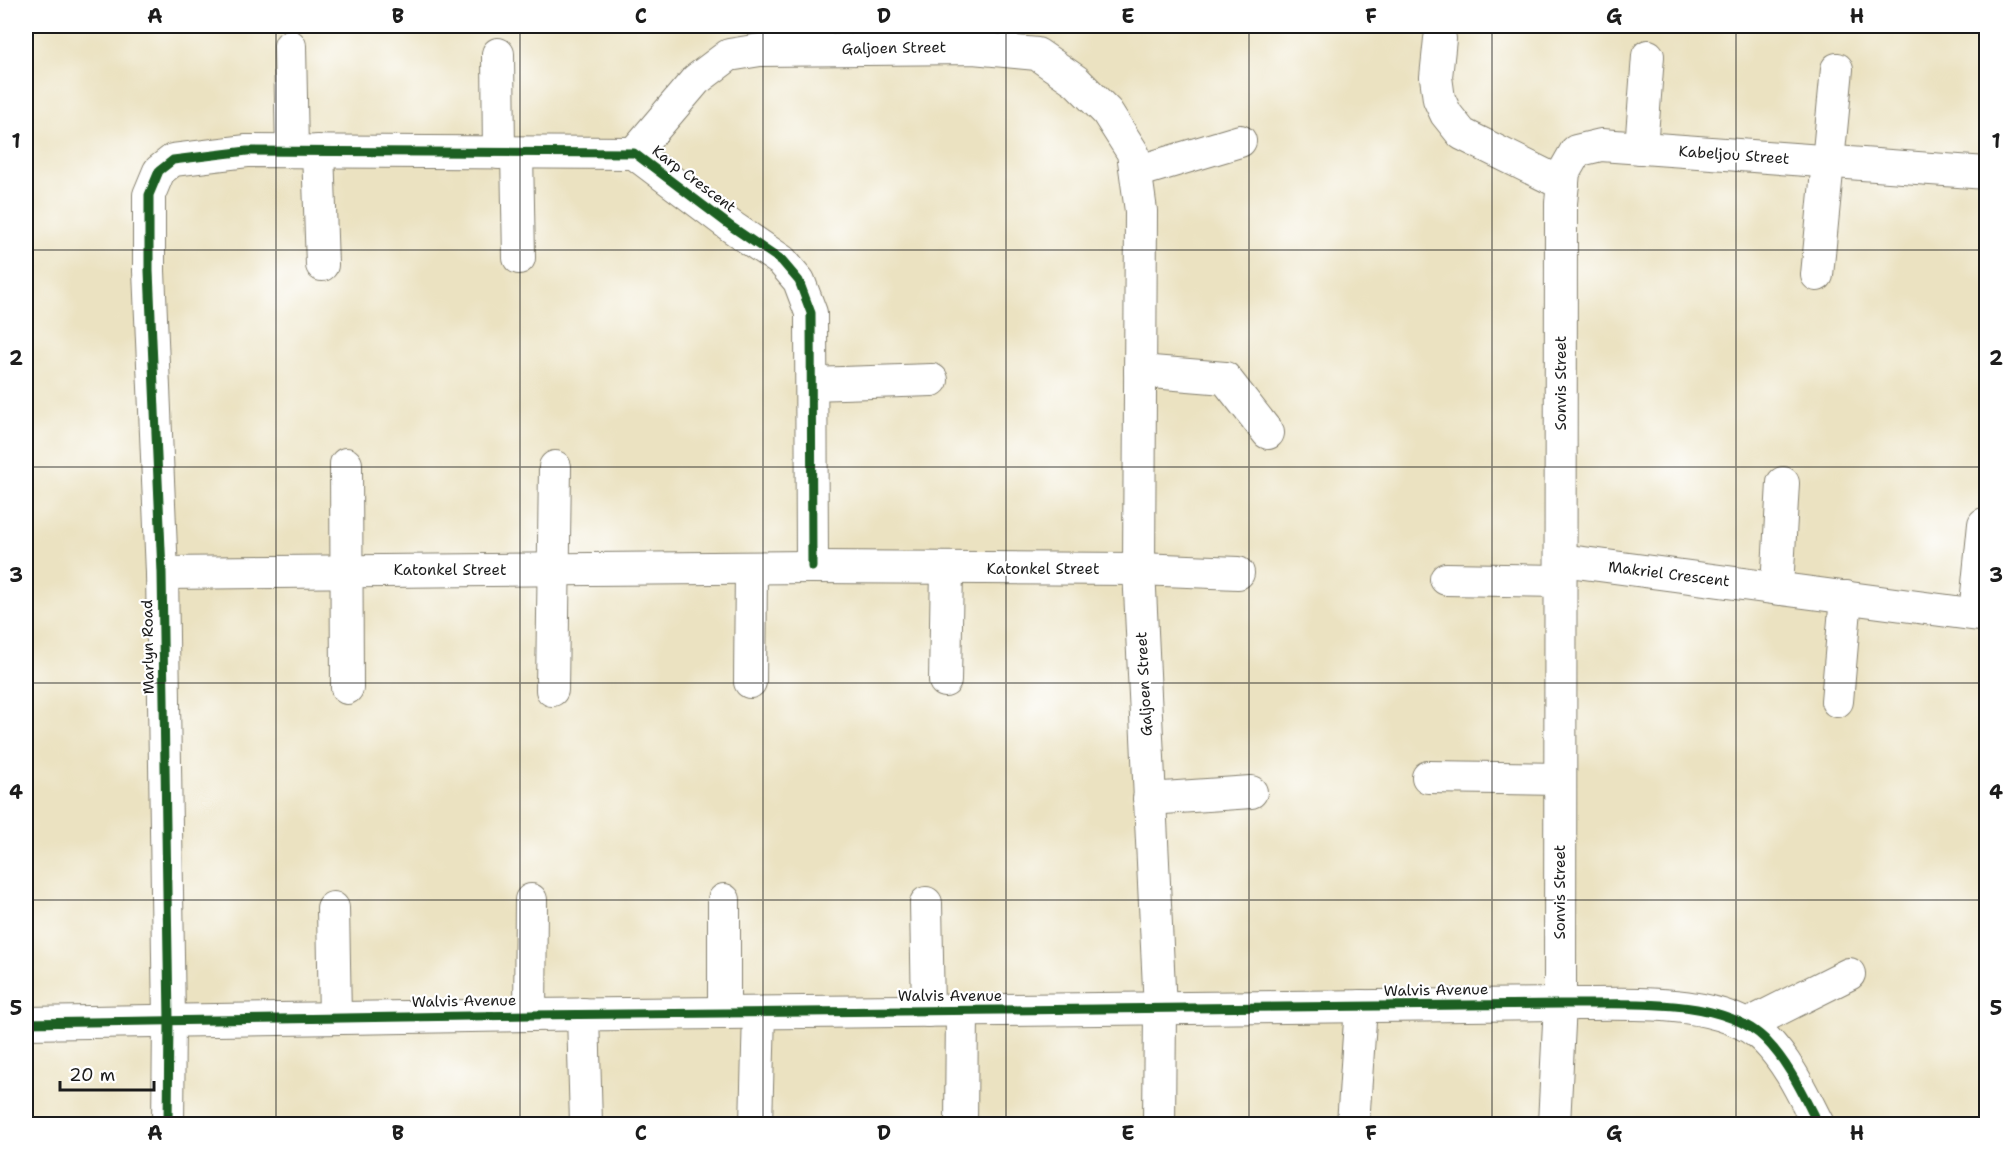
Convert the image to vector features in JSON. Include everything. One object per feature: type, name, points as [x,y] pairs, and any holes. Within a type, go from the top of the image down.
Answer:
[{"type":"street","points":[[1440,39],[1436,77],[1439,99],[1446,114],[1462,134],[1563,184]]},
{"type":"street","points":[[290,46],[322,265]]},
{"type":"street","name":"Galjoen Street","points":[[634,153],[696,80],[729,55],[760,50],[973,48],[1037,54],[1076,81],[1107,112],[1133,153],[1141,211],[1138,569],[1160,1009]]},
{"type":"street","points":[[498,54],[519,258]]},
{"type":"street","points":[[1641,148],[1648,56]]},
{"type":"street","points":[[1817,275],[1837,69]]},
{"type":"street","points":[[1136,172],[1240,141]]},
{"type":"street","name":"Kabeljou Street","points":[[1563,184],[1564,172],[1576,151],[1601,145],[1986,173]]},
{"type":"street","name":"Karp Crescent","points":[[159,171],[173,160],[247,151],[634,153],[732,227],[782,261],[799,281],[811,313],[812,567]]},
{"type":"street","name":"Marlyn Road","points":[[159,171],[149,195],[149,271],[162,573],[169,1020],[168,1125]]},
{"type":"street","name":"Sonvis Street","points":[[1560,1004],[1561,215],[1563,184]]},
{"type":"street","points":[[1140,371],[1225,378],[1268,433]]},
{"type":"street","points":[[812,384],[932,380]]},
{"type":"street","points":[[346,464],[347,688]]},
{"type":"street","points":[[552,690],[555,467]]},
{"type":"street","points":[[1777,588],[1783,483]]},
{"type":"street","name":"Makriel Crescent","points":[[1561,570],[1777,588],[1981,615],[1984,524]]},
{"type":"street","name":"Katonkel Street","points":[[162,573],[812,567],[1138,569]]},
{"type":"street","points":[[750,682],[751,568]]},
{"type":"street","points":[[945,681],[947,568]]},
{"type":"street","points":[[1138,569],[1238,573]]},
{"type":"street","points":[[1446,579],[1561,570]]},
{"type":"street","points":[[1837,701],[1846,597]]},
{"type":"street","points":[[1428,777],[1560,779]]},
{"type":"street","points":[[1149,799],[1251,792]]},
{"type":"street","name":"Walvis Avenue","points":[[530,1015],[531,900]]},
{"type":"street","points":[[724,900],[724,1013]]},
{"type":"street","name":"Walvis Avenue","points":[[926,903],[928,1011]]},
{"type":"street","points":[[333,908],[335,1018]]},
{"type":"street","points":[[1747,1025],[1849,974]]},
{"type":"street","points":[[1554,1125],[1560,1004]]},
{"type":"street","name":"Walvis Avenue","points":[[26,1023],[583,1014],[1360,1006],[1560,1004],[1678,1006],[1702,1008],[1747,1025],[1765,1039],[1788,1068],[1818,1125]]},
{"type":"street","points":[[1353,1125],[1360,1006]]},
{"type":"street","points":[[1159,1125],[1160,1009]]},
{"type":"street","name":"Walvis Avenue","points":[[961,1125],[962,1011]]},
{"type":"street","points":[[756,1125],[759,1013]]},
{"type":"street","points":[[583,1014],[586,1125]]},
{"type":"cycle path","points":[[168,1124],[169,1020],[162,573],[149,271],[149,195],[159,171],[173,160],[247,151],[634,153],[732,227],[782,261],[799,281],[811,313],[812,567]]},
{"type":"cycle path","points":[[26,1023],[530,1015],[1560,1004],[1668,1005],[1722,1015],[1746,1025],[1765,1039],[1788,1069],[1818,1124]]}]
